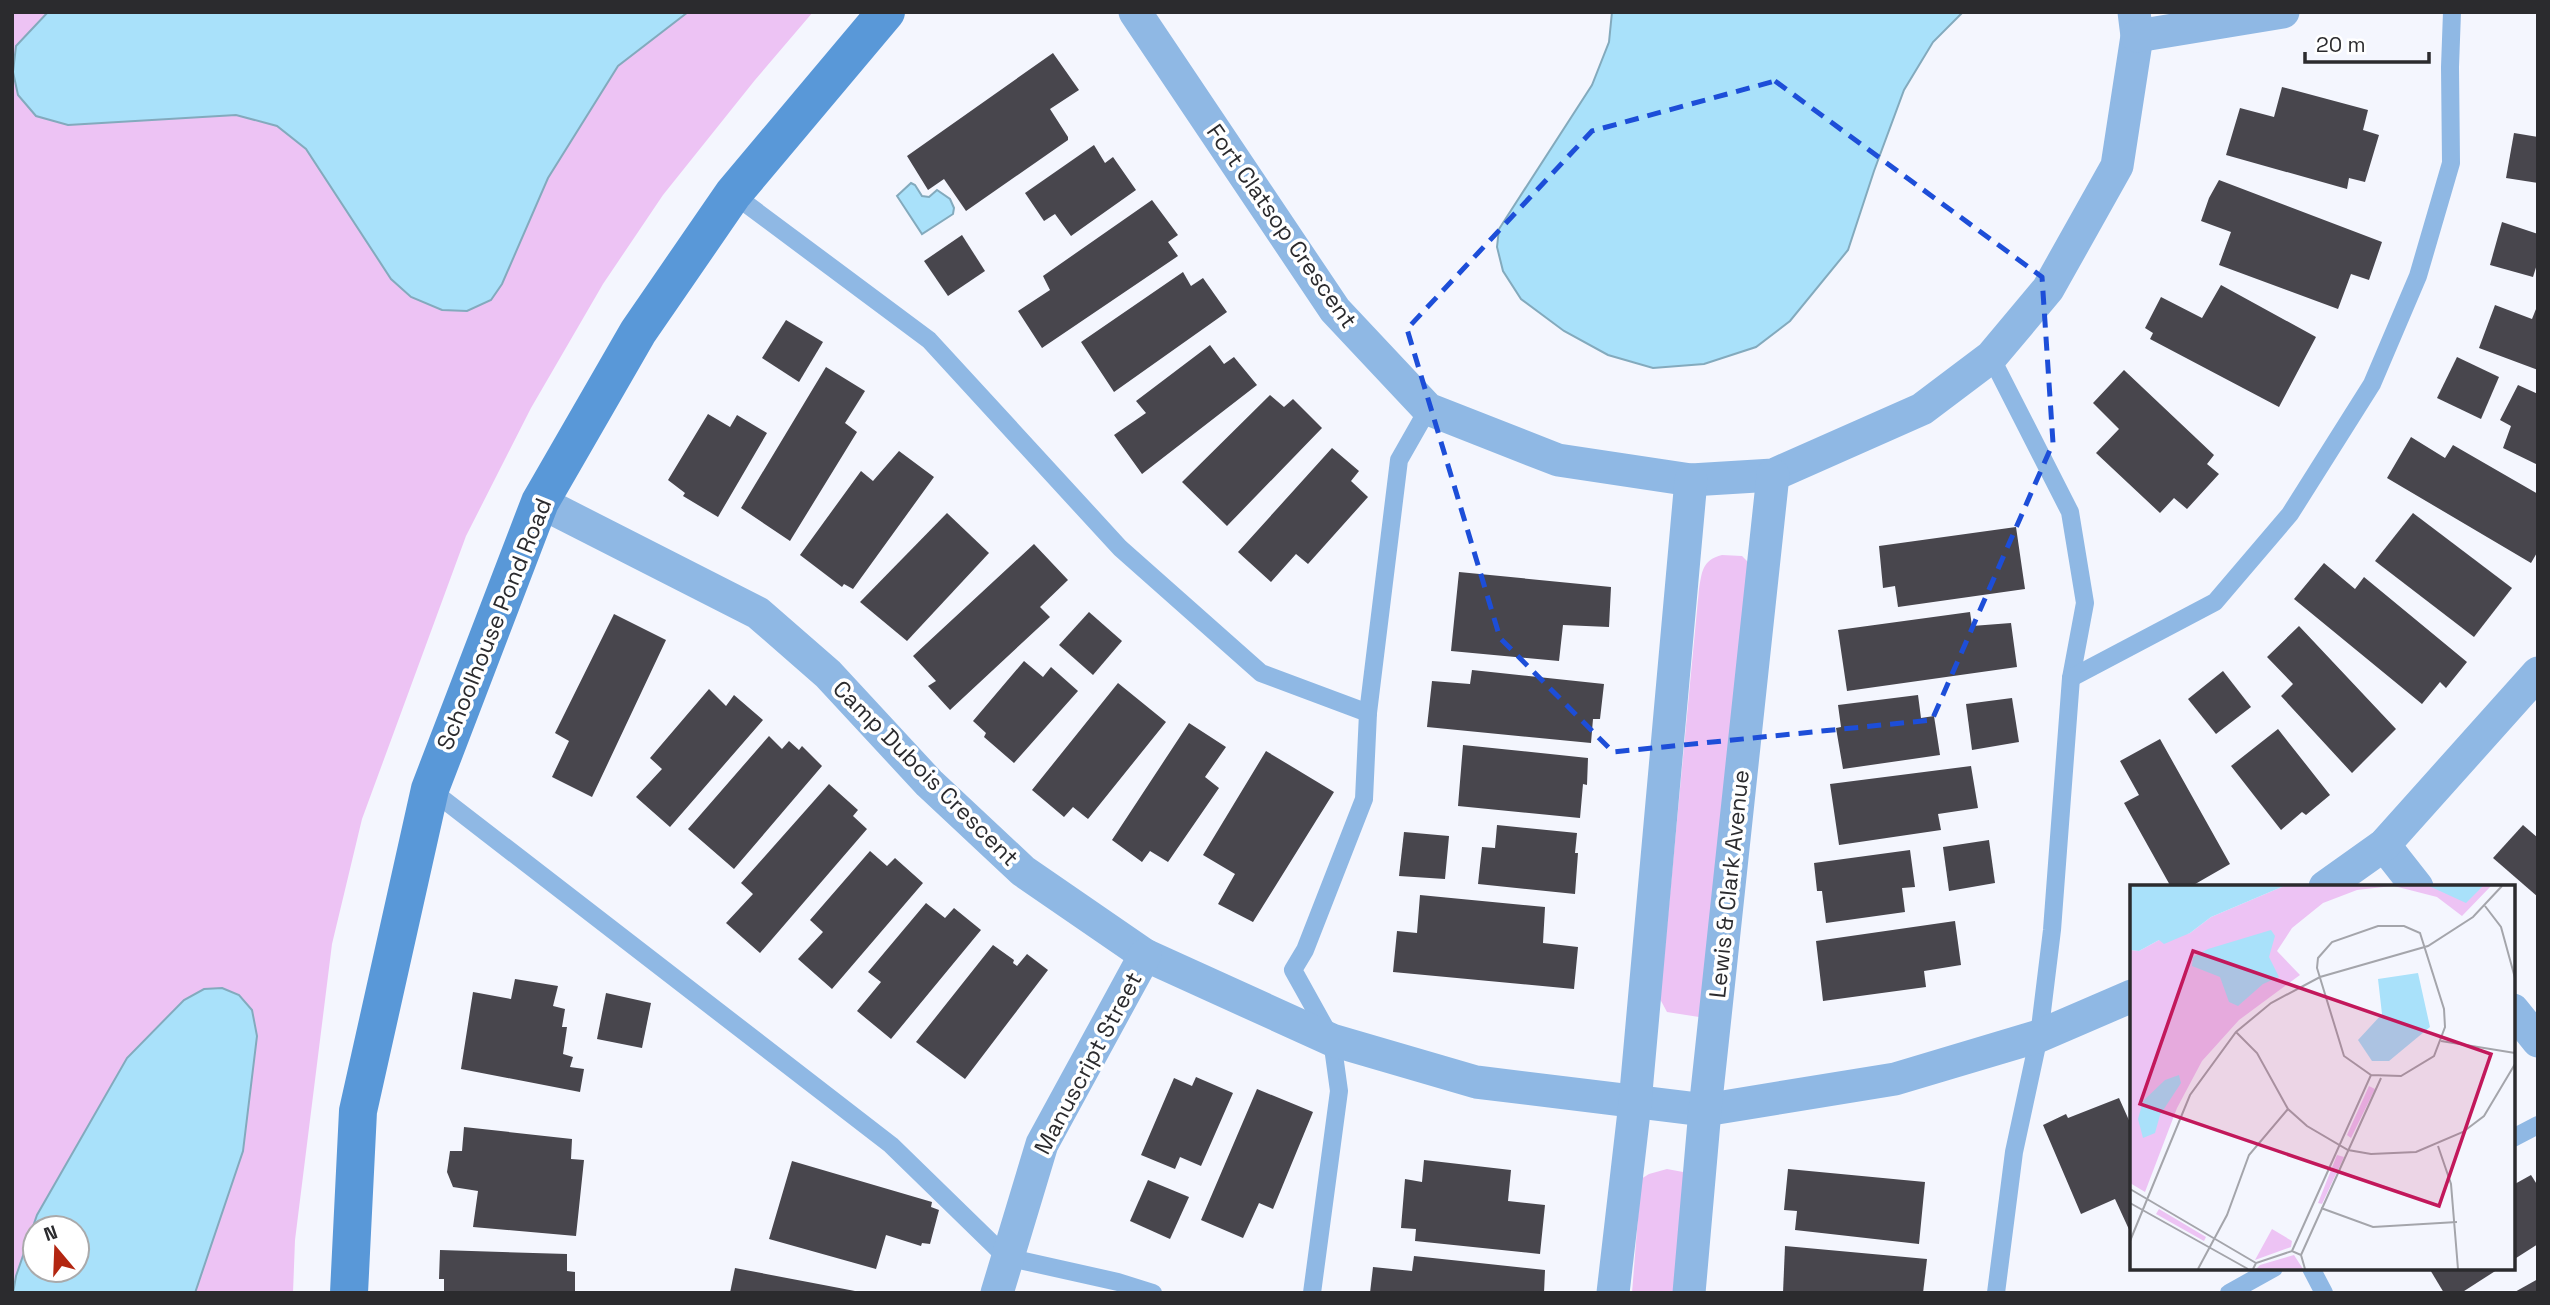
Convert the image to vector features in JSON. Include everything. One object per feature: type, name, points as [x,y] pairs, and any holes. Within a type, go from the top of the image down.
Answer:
[{"type":"street","name":"Schoolhouse Pond Road","points":[[349,1293],[358,1111],[430,789],[540,502],[638,332],[733,194],[886,12]]},
{"type":"street","name":"Fort Clatsop Crescent","points":[[1135,12],[1335,310],[1428,409],[1558,460],[1691,480],[1773,475],[1922,410],[1991,357],[2048,289],[2117,166],[2135,24]]},
{"type":"street","points":[[2135,24],[2283,12]]},
{"type":"street","name":"Lewis & Clark Avenue","points":[[1689,1293],[1704,1110],[1773,475]]},
{"type":"street","points":[[1613,1293],[1635,1103],[1691,480]]},
{"type":"street","name":"Camp Dubois Crescent","points":[[540,502],[758,613],[828,674],[929,783],[1023,871],[1145,955],[1332,1040],[1476,1082],[1704,1110],[1895,1079],[2039,1036],[2130,997]]},
{"type":"street","points":[[2328,885],[2384,845],[2538,673]]},
{"type":"street","points":[[2384,845],[2415,885]]},
{"type":"street","name":"Manuscript Street","points":[[997,1293],[1042,1144],[1145,955]]},
{"type":"street","points":[[2515,1012],[2538,1041]]},
{"type":"lane","points":[[2071,678],[2215,602],[2290,514],[2372,384],[2418,276],[2451,163],[2452,12]]},
{"type":"lane","points":[[733,194],[929,341],[1120,548],[1261,673],[1368,713]]},
{"type":"lane","points":[[1991,357],[2070,512],[2085,603],[2071,678],[2052,930],[2039,1036],[2014,1152],[1996,1293]]},
{"type":"lane","points":[[1312,1293],[1339,1091],[1332,1040],[1293,970],[1304,950],[1364,799],[1368,713],[1399,460],[1428,409]]},
{"type":"lane","points":[[430,789],[891,1146],[1006,1257],[1118,1282],[1153,1293]]},
{"type":"lane","points":[[2515,1137],[2538,1125]]},
{"type":"lane","points":[[2229,1293],[2270,1270]]},
{"type":"lane","points":[[2312,1270],[2324,1293]]},
{"type":"highlighted area","points":[[1775,81],[2042,277],[2053,443],[1932,720],[1613,752],[1500,638],[1407,329],[1592,131]]},
{"type":"shaded area","points":[[12,12],[813,12],[663,195],[603,284],[531,408],[466,536],[362,819],[332,944],[295,1240],[293,1293],[12,1293]]},
{"type":"shaded area","points":[[1722,555],[1742,556],[1752,566],[1699,1017],[1667,1012],[1660,999],[1699,589],[1702,572],[1707,563]]},
{"type":"shaded area","points":[[1667,1169],[1683,1172],[1684,1293],[1632,1293],[1641,1179]]},
{"type":"water","points":[[48,12],[688,12],[618,66],[548,178],[502,284],[491,300],[467,311],[442,310],[411,297],[391,279],[306,149],[277,126],[236,115],[68,125],[36,116],[18,95],[13,72],[16,46]]},
{"type":"water","points":[[1612,12],[1963,12],[1933,42],[1904,90],[1848,250],[1790,321],[1756,347],[1704,364],[1653,368],[1608,355],[1564,331],[1521,299],[1503,271],[1497,247],[1499,229],[1592,85],[1609,42]]},
{"type":"water","points":[[911,183],[922,196],[929,197],[937,190],[950,199],[954,208],[953,214],[922,234],[897,196]]},
{"type":"water","points":[[222,988],[239,995],[252,1010],[257,1036],[243,1151],[195,1293],[13,1293],[21,1261],[21,1284],[91,1284],[91,1214],[38,1214],[127,1058],[184,1000],[204,989]]},
{"type":"building","points":[[1053,53],[1079,90],[1050,109],[1068,140],[966,211],[944,179],[928,190],[907,156]]},
{"type":"building","points":[[2282,87],[2368,110],[2363,130],[2379,135],[2365,182],[2349,178],[2347,189],[2226,155],[2240,108],[2274,117]]},
{"type":"building","points":[[2514,133],[2538,137],[2538,183],[2506,178]]},
{"type":"building","points":[[1094,145],[1105,163],[1113,157],[1136,190],[1071,236],[1055,214],[1044,221],[1025,193]]},
{"type":"building","points":[[2219,180],[2382,242],[2369,280],[2351,274],[2338,309],[2219,265],[2231,232],[2201,221]]},
{"type":"building","points":[[1152,200],[1178,235],[1168,242],[1178,256],[1042,348],[1018,311],[1050,290],[1043,276]]},
{"type":"building","points":[[2502,222],[2538,234],[2538,261],[2533,277],[2490,265]]},
{"type":"building","points":[[962,235],[985,271],[948,296],[924,261]]},
{"type":"building","points":[[1183,272],[1191,286],[1203,278],[1227,312],[1114,392],[1081,342]]},
{"type":"building","points":[[2221,285],[2316,337],[2279,407],[2150,339],[2153,333],[2145,328],[2161,297],[2202,318]]},
{"type":"building","points":[[2538,304],[2538,370],[2479,348],[2495,305],[2532,319]]},
{"type":"building","points":[[786,320],[823,342],[799,382],[762,358]]},
{"type":"building","points":[[1210,345],[1224,364],[1234,357],[1257,385],[1142,474],[1114,435],[1146,413],[1136,401]]},
{"type":"building","points":[[2457,357],[2499,377],[2481,419],[2437,398]]},
{"type":"building","points":[[826,367],[865,391],[845,423],[857,432],[790,541],[741,508]]},
{"type":"building","points":[[2124,370],[2214,455],[2207,464],[2219,474],[2187,509],[2174,498],[2160,513],[2096,453],[2119,429],[2093,403]]},
{"type":"building","points":[[2518,385],[2538,394],[2538,465],[2503,448],[2511,426],[2500,420]]},
{"type":"building","points":[[1270,395],[1284,407],[1293,399],[1322,428],[1227,526],[1182,482]]},
{"type":"building","points":[[708,414],[730,427],[737,415],[767,433],[718,517],[683,496],[685,493],[668,480]]},
{"type":"building","points":[[2411,437],[2445,458],[2453,445],[2538,494],[2538,551],[2531,563],[2387,478]]},
{"type":"building","points":[[1332,448],[1359,471],[1351,481],[1368,497],[1308,564],[1296,554],[1271,582],[1238,552]]},
{"type":"building","points":[[899,451],[934,477],[853,589],[844,584],[842,587],[800,555],[861,471],[873,481]]},
{"type":"building","points":[[947,513],[989,553],[907,641],[860,602]]},
{"type":"building","points":[[2413,513],[2512,588],[2474,637],[2375,561]]},
{"type":"building","points":[[2016,527],[2025,589],[1898,607],[1895,586],[1883,588],[1879,546]]},
{"type":"building","points":[[1034,544],[1068,580],[1040,607],[1050,617],[950,710],[928,686],[936,681],[913,656]]},
{"type":"building","points":[[2324,563],[2355,589],[2364,577],[2467,662],[2446,688],[2440,682],[2422,704],[2294,599]]},
{"type":"building","points":[[1459,572],[1611,587],[1609,627],[1563,625],[1559,661],[1451,651]]},
{"type":"building","points":[[1089,612],[1122,641],[1093,675],[1059,645]]},
{"type":"building","points":[[1970,612],[1972,626],[2011,623],[2017,667],[1847,691],[1838,630]]},
{"type":"building","points":[[614,614],[666,640],[592,797],[552,777],[569,741],[555,733]]},
{"type":"building","points":[[2299,626],[2396,729],[2352,773],[2281,696],[2293,684],[2267,657]]},
{"type":"building","points":[[1024,661],[1043,677],[1051,667],[1078,691],[1014,763],[984,737],[986,733],[973,721]]},
{"type":"building","points":[[1472,670],[1604,684],[1600,719],[1593,719],[1591,743],[1427,727],[1432,681],[1470,684]]},
{"type":"building","points":[[2223,671],[2251,707],[2216,734],[2188,699]]},
{"type":"building","points":[[1118,683],[1166,722],[1088,819],[1073,807],[1064,817],[1032,790]]},
{"type":"building","points":[[709,689],[726,706],[734,695],[763,720],[670,827],[636,797],[662,769],[650,758]]},
{"type":"building","points":[[1918,695],[1921,718],[1934,716],[1940,755],[1843,769],[1836,728],[1841,727],[1838,705]]},
{"type":"building","points":[[2012,698],[2019,742],[1972,750],[1966,704]]},
{"type":"building","points":[[1189,723],[1226,747],[1205,777],[1219,788],[1168,862],[1150,851],[1142,862],[1112,840]]},
{"type":"building","points":[[2278,729],[2330,795],[2306,815],[2302,812],[2281,830],[2231,766]]},
{"type":"building","points":[[769,736],[782,749],[789,741],[799,750],[802,746],[822,766],[734,869],[688,829]]},
{"type":"building","points":[[2160,739],[2230,864],[2193,885],[2170,885],[2124,803],[2139,795],[2120,761]]},
{"type":"building","points":[[1463,745],[1588,758],[1587,785],[1583,784],[1580,818],[1458,806]]},
{"type":"building","points":[[1266,751],[1334,792],[1253,922],[1218,904],[1235,874],[1203,855]]},
{"type":"building","points":[[1971,766],[1978,808],[1938,814],[1941,830],[1839,845],[1830,784]]},
{"type":"building","points":[[829,784],[858,810],[853,816],[867,829],[760,953],[726,923],[753,894],[741,883]]},
{"type":"building","points":[[1497,825],[1577,833],[1575,894],[1478,884],[1482,847],[1495,848]]},
{"type":"building","points":[[2523,825],[2538,838],[2538,897],[2493,858]]},
{"type":"building","points":[[1404,832],[1449,836],[1445,879],[1399,876]]},
{"type":"building","points":[[1989,840],[1995,883],[1949,891],[1943,847]]},
{"type":"building","points":[[1910,850],[1915,887],[1902,888],[1905,912],[1826,923],[1822,891],[1817,891],[1814,863]]},
{"type":"building","points":[[870,851],[887,866],[895,858],[923,883],[832,989],[798,959],[823,932],[810,920]]},
{"type":"building","points":[[1420,895],[1545,907],[1543,943],[1578,947],[1574,989],[1393,972],[1397,931],[1417,933]]},
{"type":"building","points":[[926,903],[945,918],[954,908],[981,930],[891,1039],[857,1011],[881,982],[868,972]]},
{"type":"building","points":[[1955,921],[1961,965],[1924,971],[1926,987],[1823,1001],[1816,941]]},
{"type":"building","points":[[993,945],[1014,960],[1013,963],[1017,966],[1027,954],[1048,970],[965,1079],[916,1042]]},
{"type":"building","points":[[515,979],[558,986],[553,1006],[565,1009],[562,1027],[567,1027],[563,1054],[573,1057],[570,1067],[584,1069],[580,1092],[461,1069],[473,992],[511,999]]},
{"type":"building","points":[[606,993],[651,1003],[642,1048],[597,1039]]},
{"type":"building","points":[[1196,1077],[1233,1093],[1201,1166],[1180,1157],[1175,1169],[1141,1155],[1174,1078],[1192,1086]]},
{"type":"building","points":[[1257,1089],[1313,1112],[1273,1209],[1259,1203],[1243,1238],[1201,1220]]},
{"type":"building","points":[[2119,1098],[2130,1123],[2130,1232],[2115,1199],[2081,1214],[2043,1125],[2066,1114],[2068,1118]]},
{"type":"building","points":[[464,1127],[572,1139],[571,1159],[584,1160],[576,1236],[473,1227],[478,1191],[453,1187],[447,1172],[450,1151],[462,1151]]},
{"type":"building","points":[[1424,1160],[1511,1170],[1508,1201],[1545,1205],[1540,1254],[1415,1241],[1416,1229],[1401,1228],[1405,1179],[1422,1182]]},
{"type":"building","points":[[792,1161],[932,1202],[931,1207],[939,1210],[930,1244],[922,1243],[921,1246],[886,1235],[876,1269],[769,1239]]},
{"type":"building","points":[[1788,1169],[1925,1182],[1919,1244],[1795,1230],[1797,1211],[1784,1210]]},
{"type":"building","points":[[2531,1175],[2538,1186],[2538,1244],[2515,1259],[2515,1184]]},
{"type":"building","points":[[1148,1180],[1189,1197],[1170,1239],[1130,1221]]},
{"type":"building","points":[[1785,1246],[1927,1259],[1923,1293],[1783,1293]]},
{"type":"building","points":[[440,1250],[567,1254],[567,1271],[575,1272],[575,1293],[444,1291],[444,1279],[439,1279]]},
{"type":"building","points":[[1414,1256],[1545,1270],[1544,1293],[1370,1293],[1373,1267],[1412,1271]]},
{"type":"building","points":[[735,1268],[855,1291],[855,1293],[730,1293]]},
{"type":"building","points":[[2430,1270],[2497,1270],[2461,1293],[2444,1293]]},
{"type":"building","points":[[2538,1279],[2538,1293],[2513,1293]]}]
